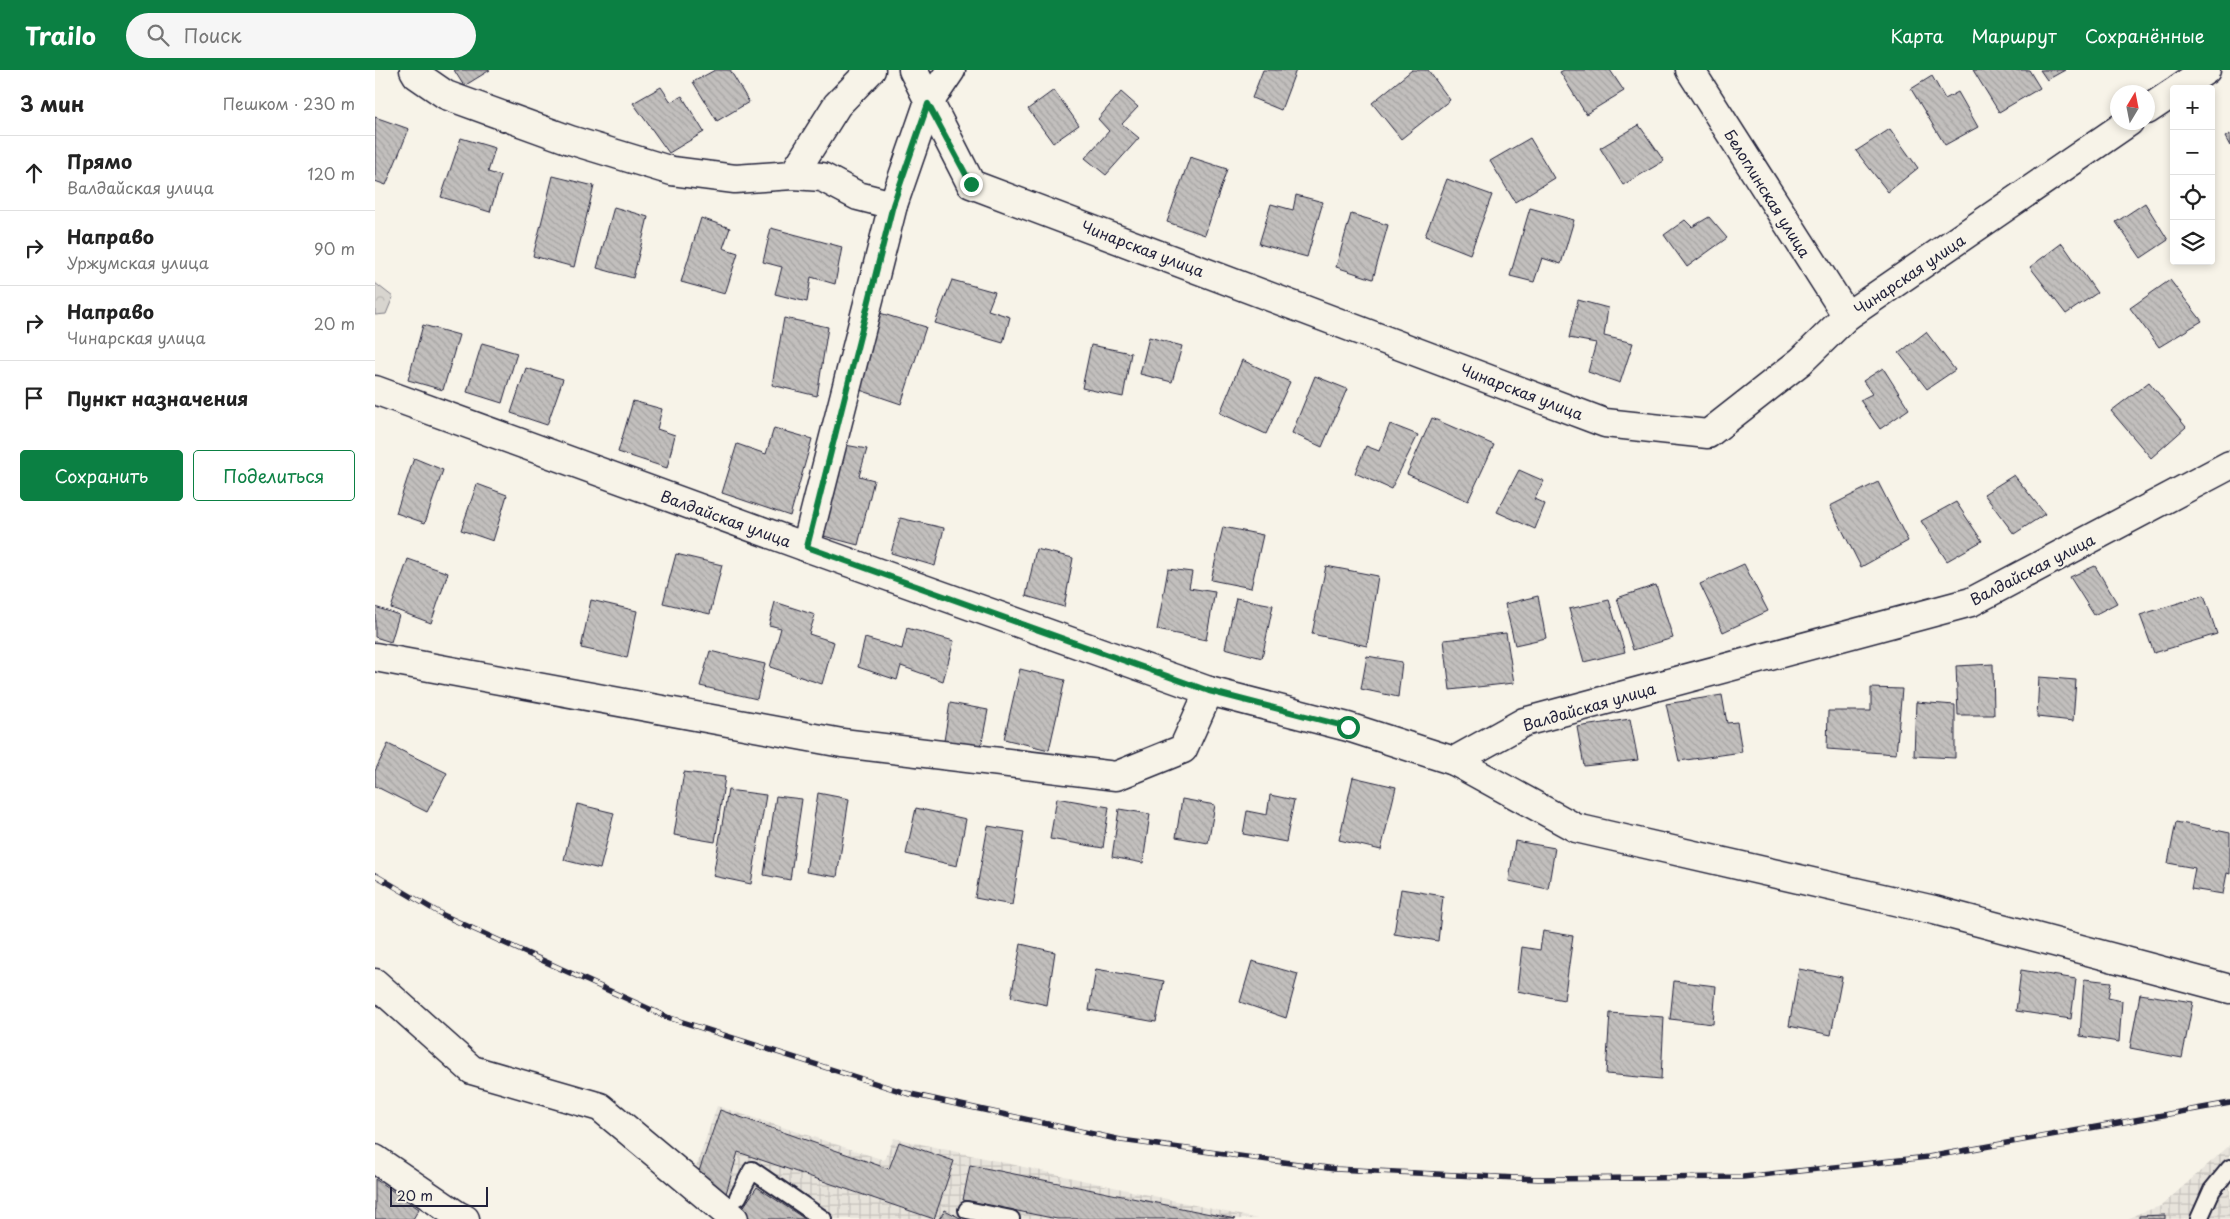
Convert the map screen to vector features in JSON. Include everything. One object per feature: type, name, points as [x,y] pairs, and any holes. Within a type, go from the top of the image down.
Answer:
[{"type":"street","points":[[414,70],[417,75],[446,95],[570,140],[672,171],[735,178],[793,175],[822,177],[858,196],[893,205]]},
{"type":"street","points":[[793,175],[837,105],[871,70]]},
{"type":"street","name":"Чинарская улица","points":[[913,70],[928,104],[971,184],[1605,423],[1707,434],[1801,361],[1847,316],[2117,130]]},
{"type":"street","points":[[807,547],[893,205],[928,104],[951,70]]},
{"type":"street","name":"Белоглинская улица","points":[[1690,70],[1847,316]]},
{"type":"street","points":[[2184,85],[2205,70]]},
{"type":"street","points":[[2155,105],[2170,95]]},
{"type":"street","name":"Валдайская улица","points":[[375,390],[1209,691],[1348,727],[1454,761],[1524,722],[1971,602],[2230,465]]},
{"type":"street","points":[[375,657],[841,743],[1117,776],[1183,749],[1209,691]]},
{"type":"street","points":[[1454,761],[1576,828],[1934,910],[2230,989]]},
{"type":"street","points":[[375,983],[472,1070],[600,1107],[736,1208]]},
{"type":"street","points":[[375,1159],[457,1216],[465,1219]]},
{"type":"lane","points":[[2199,1219],[2212,1190],[2230,1168]]},
{"type":"lane","points":[[736,1208],[752,1170],[823,1219]]},
{"type":"lane","points":[[984,1219],[967,1210],[1011,1219]]},
{"type":"shaded area","points":[[717,1106],[884,1160],[894,1138],[1257,1219],[740,1219],[692,1179]]},
{"type":"shaded area","points":[[2230,1145],[2230,1219],[2129,1219],[2137,1214],[2161,1206]]},
{"type":"green space","points":[[375,283],[393,297],[386,314],[375,315]]},
{"type":"building","points":[[454,70],[490,70],[464,86]]},
{"type":"building","points":[[715,70],[730,70],[749,102],[717,121],[693,82]]},
{"type":"building","points":[[1263,70],[1296,70],[1281,110],[1252,98]]},
{"type":"building","points":[[1412,70],[1428,70],[1450,100],[1401,139],[1372,103]]},
{"type":"building","points":[[1564,70],[1610,70],[1624,91],[1586,114],[1560,72]]},
{"type":"building","points":[[1973,70],[2029,70],[2040,88],[1999,112]]},
{"type":"building","points":[[2040,70],[2065,70],[2047,80]]},
{"type":"building","points":[[1932,76],[1945,99],[1958,92],[1978,127],[1945,145],[1911,89]]},
{"type":"building","points":[[661,87],[671,102],[682,96],[704,132],[669,153],[633,103]]},
{"type":"building","points":[[1054,90],[1079,125],[1053,143],[1028,109]]},
{"type":"building","points":[[1121,92],[1138,107],[1122,124],[1139,138],[1106,175],[1085,158],[1109,131],[1098,119]]},
{"type":"building","points":[[375,117],[409,129],[386,185],[375,181]]},
{"type":"building","points":[[1639,125],[1664,161],[1623,185],[1600,148]]},
{"type":"building","points":[[1890,129],[1918,168],[1888,192],[1856,151]]},
{"type":"building","points":[[2230,134],[2230,146],[2225,137]]},
{"type":"building","points":[[461,138],[495,148],[488,172],[501,176],[490,212],[441,197]]},
{"type":"building","points":[[1530,138],[1554,178],[1515,202],[1490,161]]},
{"type":"building","points":[[1190,157],[1227,169],[1205,235],[1167,222]]},
{"type":"building","points":[[553,176],[594,186],[574,267],[533,256]]},
{"type":"building","points":[[1447,179],[1492,195],[1470,254],[1425,236]]},
{"type":"building","points":[[1296,195],[1323,202],[1307,257],[1259,244],[1271,204],[1293,210]]},
{"type":"building","points":[[2145,203],[2168,240],[2141,258],[2116,222]]},
{"type":"building","points":[[614,207],[648,217],[633,278],[597,268]]},
{"type":"building","points":[[1530,208],[1574,220],[1561,264],[1542,258],[1534,282],[1510,276]]},
{"type":"building","points":[[1351,214],[1388,225],[1373,279],[1336,267]]},
{"type":"building","points":[[1709,217],[1727,238],[1687,267],[1664,235],[1685,220],[1692,227]]},
{"type":"building","points":[[701,218],[730,228],[723,248],[738,253],[725,294],[681,282]]},
{"type":"building","points":[[771,228],[842,247],[835,284],[811,277],[807,302],[775,294],[782,267],[763,262]]},
{"type":"building","points":[[2062,243],[2097,293],[2066,314],[2030,267]]},
{"type":"building","points":[[952,280],[995,292],[988,310],[1010,317],[1003,343],[935,323]]},
{"type":"building","points":[[2170,280],[2202,321],[2159,347],[2130,308]]},
{"type":"building","points":[[1578,300],[1608,308],[1604,336],[1633,343],[1620,383],[1588,372],[1596,343],[1569,338]]},
{"type":"building","points":[[880,313],[926,327],[901,404],[854,388]]},
{"type":"building","points":[[784,318],[828,327],[817,396],[772,385]]},
{"type":"building","points":[[423,325],[459,335],[443,390],[408,380]]},
{"type":"building","points":[[1926,332],[1955,370],[1927,389],[1899,353]]},
{"type":"building","points":[[1149,337],[1182,346],[1172,382],[1140,374]]},
{"type":"building","points":[[482,343],[517,353],[502,403],[467,392]]},
{"type":"building","points":[[1091,345],[1131,353],[1123,397],[1082,388]]},
{"type":"building","points":[[1242,360],[1290,382],[1266,434],[1220,413]]},
{"type":"building","points":[[526,368],[563,379],[547,425],[511,413]]},
{"type":"building","points":[[1883,368],[1909,409],[1880,429],[1860,400],[1872,394],[1863,381]]},
{"type":"building","points":[[1315,376],[1347,389],[1322,447],[1292,433]]},
{"type":"building","points":[[2149,382],[2186,427],[2151,458],[2111,411]]},
{"type":"building","points":[[633,401],[662,409],[657,429],[675,435],[667,468],[618,452]]},
{"type":"building","points":[[1432,418],[1494,445],[1468,501],[1407,474]]},
{"type":"building","points":[[1390,424],[1418,435],[1391,489],[1355,473],[1366,446],[1379,451]]},
{"type":"building","points":[[774,428],[812,439],[790,516],[722,493],[737,444],[766,454]]},
{"type":"building","points":[[845,445],[867,449],[859,476],[874,480],[858,545],[820,535]]},
{"type":"building","points":[[414,458],[443,470],[425,523],[396,513]]},
{"type":"building","points":[[1519,470],[1544,481],[1534,499],[1545,504],[1535,529],[1497,512]]},
{"type":"building","points":[[2014,475],[2045,514],[2014,534],[1984,494]]},
{"type":"building","points":[[1878,482],[1908,541],[1861,567],[1830,506]]},
{"type":"building","points":[[477,484],[507,495],[493,541],[461,530]]},
{"type":"building","points":[[1956,502],[1982,541],[1947,561],[1921,521]]},
{"type":"building","points":[[900,518],[944,528],[935,566],[891,553]]},
{"type":"building","points":[[1223,527],[1263,535],[1251,588],[1211,580]]},
{"type":"building","points":[[1036,549],[1073,558],[1064,607],[1026,596]]},
{"type":"building","points":[[676,554],[722,565],[710,614],[663,603]]},
{"type":"building","points":[[408,559],[448,573],[431,623],[391,608]]},
{"type":"building","points":[[1744,564],[1768,611],[1723,632],[1700,584]]},
{"type":"building","points":[[1326,566],[1378,576],[1367,646],[1312,634]]},
{"type":"building","points":[[2095,566],[2117,603],[2094,615],[2070,577]]},
{"type":"building","points":[[1168,569],[1192,572],[1189,588],[1215,592],[1206,640],[1157,630]]},
{"type":"building","points":[[1656,585],[1673,638],[1633,650],[1617,598]]},
{"type":"building","points":[[2204,595],[2217,634],[2154,653],[2140,615]]},
{"type":"building","points":[[1538,596],[1546,638],[1515,645],[1505,604]]},
{"type":"building","points":[[1236,598],[1273,605],[1262,658],[1225,648]]},
{"type":"building","points":[[591,600],[637,611],[627,658],[581,648]]},
{"type":"building","points":[[1609,600],[1625,652],[1584,662],[1569,609]]},
{"type":"building","points":[[775,602],[815,615],[809,634],[834,642],[822,684],[770,667],[781,628],[769,625]]},
{"type":"building","points":[[375,607],[399,615],[391,642],[375,637]]},
{"type":"building","points":[[907,628],[954,641],[943,681],[901,666],[897,680],[858,667],[865,638],[902,649]]},
{"type":"building","points":[[1506,633],[1514,683],[1450,690],[1444,640]]},
{"type":"building","points":[[710,651],[765,664],[757,699],[700,686]]},
{"type":"building","points":[[1367,656],[1402,662],[1398,697],[1361,689]]},
{"type":"building","points":[[1993,664],[1994,715],[1958,715],[1956,666]]},
{"type":"building","points":[[1020,669],[1065,680],[1049,750],[1004,739]]},
{"type":"building","points":[[2039,677],[2076,680],[2073,721],[2037,717]]},
{"type":"building","points":[[1871,688],[1902,689],[1896,754],[1827,749],[1828,711],[1871,711]]},
{"type":"building","points":[[1722,695],[1727,723],[1737,722],[1742,752],[1679,761],[1666,704]]},
{"type":"building","points":[[1916,702],[1955,705],[1955,758],[1914,756]]},
{"type":"building","points":[[950,703],[988,710],[981,747],[944,741]]},
{"type":"building","points":[[1630,719],[1638,760],[1584,766],[1577,727]]},
{"type":"building","points":[[388,744],[447,773],[427,812],[375,786],[375,771]]},
{"type":"building","points":[[684,772],[725,777],[715,842],[674,835]]},
{"type":"building","points":[[1353,777],[1396,787],[1381,850],[1339,840]]},
{"type":"building","points":[[728,790],[766,795],[751,884],[713,876]]},
{"type":"building","points":[[818,793],[849,799],[837,877],[806,872]]},
{"type":"building","points":[[1270,795],[1294,800],[1286,842],[1243,834],[1247,811],[1267,815]]},
{"type":"building","points":[[776,796],[802,799],[790,880],[764,875]]},
{"type":"building","points":[[1057,798],[1109,807],[1103,848],[1050,839]]},
{"type":"building","points":[[1182,799],[1215,805],[1208,843],[1176,837]]},
{"type":"building","points":[[577,804],[614,813],[600,869],[564,860]]},
{"type":"building","points":[[916,808],[966,819],[957,866],[906,854]]},
{"type":"building","points":[[1119,809],[1150,814],[1143,863],[1112,857]]},
{"type":"building","points":[[2176,822],[2230,833],[2230,874],[2227,873],[2223,894],[2191,889],[2195,868],[2168,863]]},
{"type":"building","points":[[988,826],[1024,832],[1012,905],[975,898]]},
{"type":"building","points":[[1515,841],[1555,848],[1548,889],[1509,881]]},
{"type":"building","points":[[1401,889],[1443,896],[1438,941],[1394,934]]},
{"type":"building","points":[[1543,931],[1573,936],[1564,1000],[1517,991],[1522,947],[1540,950]]},
{"type":"building","points":[[1021,944],[1055,952],[1047,1005],[1011,997]]},
{"type":"building","points":[[1252,961],[1298,974],[1286,1018],[1240,1002]]},
{"type":"building","points":[[1096,969],[1164,981],[1156,1022],[1089,1010]]},
{"type":"building","points":[[1799,969],[1842,977],[1831,1035],[1789,1026]]},
{"type":"building","points":[[2021,970],[2076,979],[2071,1019],[2016,1011]]},
{"type":"building","points":[[2084,979],[2111,982],[2108,998],[2122,1001],[2119,1042],[2080,1036]]},
{"type":"building","points":[[1674,981],[1716,986],[1713,1024],[1670,1019]]},
{"type":"building","points":[[2140,994],[2193,1002],[2182,1058],[2130,1048]]},
{"type":"building","points":[[1610,1013],[1664,1017],[1661,1079],[1606,1074]]},
{"type":"building","points":[[720,1110],[889,1169],[899,1142],[954,1161],[934,1219],[738,1152],[723,1204],[696,1180]]},
{"type":"building","points":[[970,1165],[1235,1219],[1057,1219],[963,1200]]},
{"type":"building","points":[[375,1179],[419,1209],[413,1219],[375,1219]]},
{"type":"building","points":[[757,1187],[805,1219],[745,1219],[738,1215]]},
{"type":"building","points":[[945,1210],[962,1219],[939,1219]]},
{"type":"building","points":[[2165,1215],[2165,1219],[2139,1219],[2139,1216]]},
{"type":"railway","points":[[375,875],[443,915],[667,1017],[906,1093],[1121,1140],[1335,1169],[1538,1179],[1743,1177],[1928,1157],[2230,1103]]},
{"type":"route","points":[[971,184],[928,104],[893,205],[807,547],[1209,691],[1348,727]]}]
